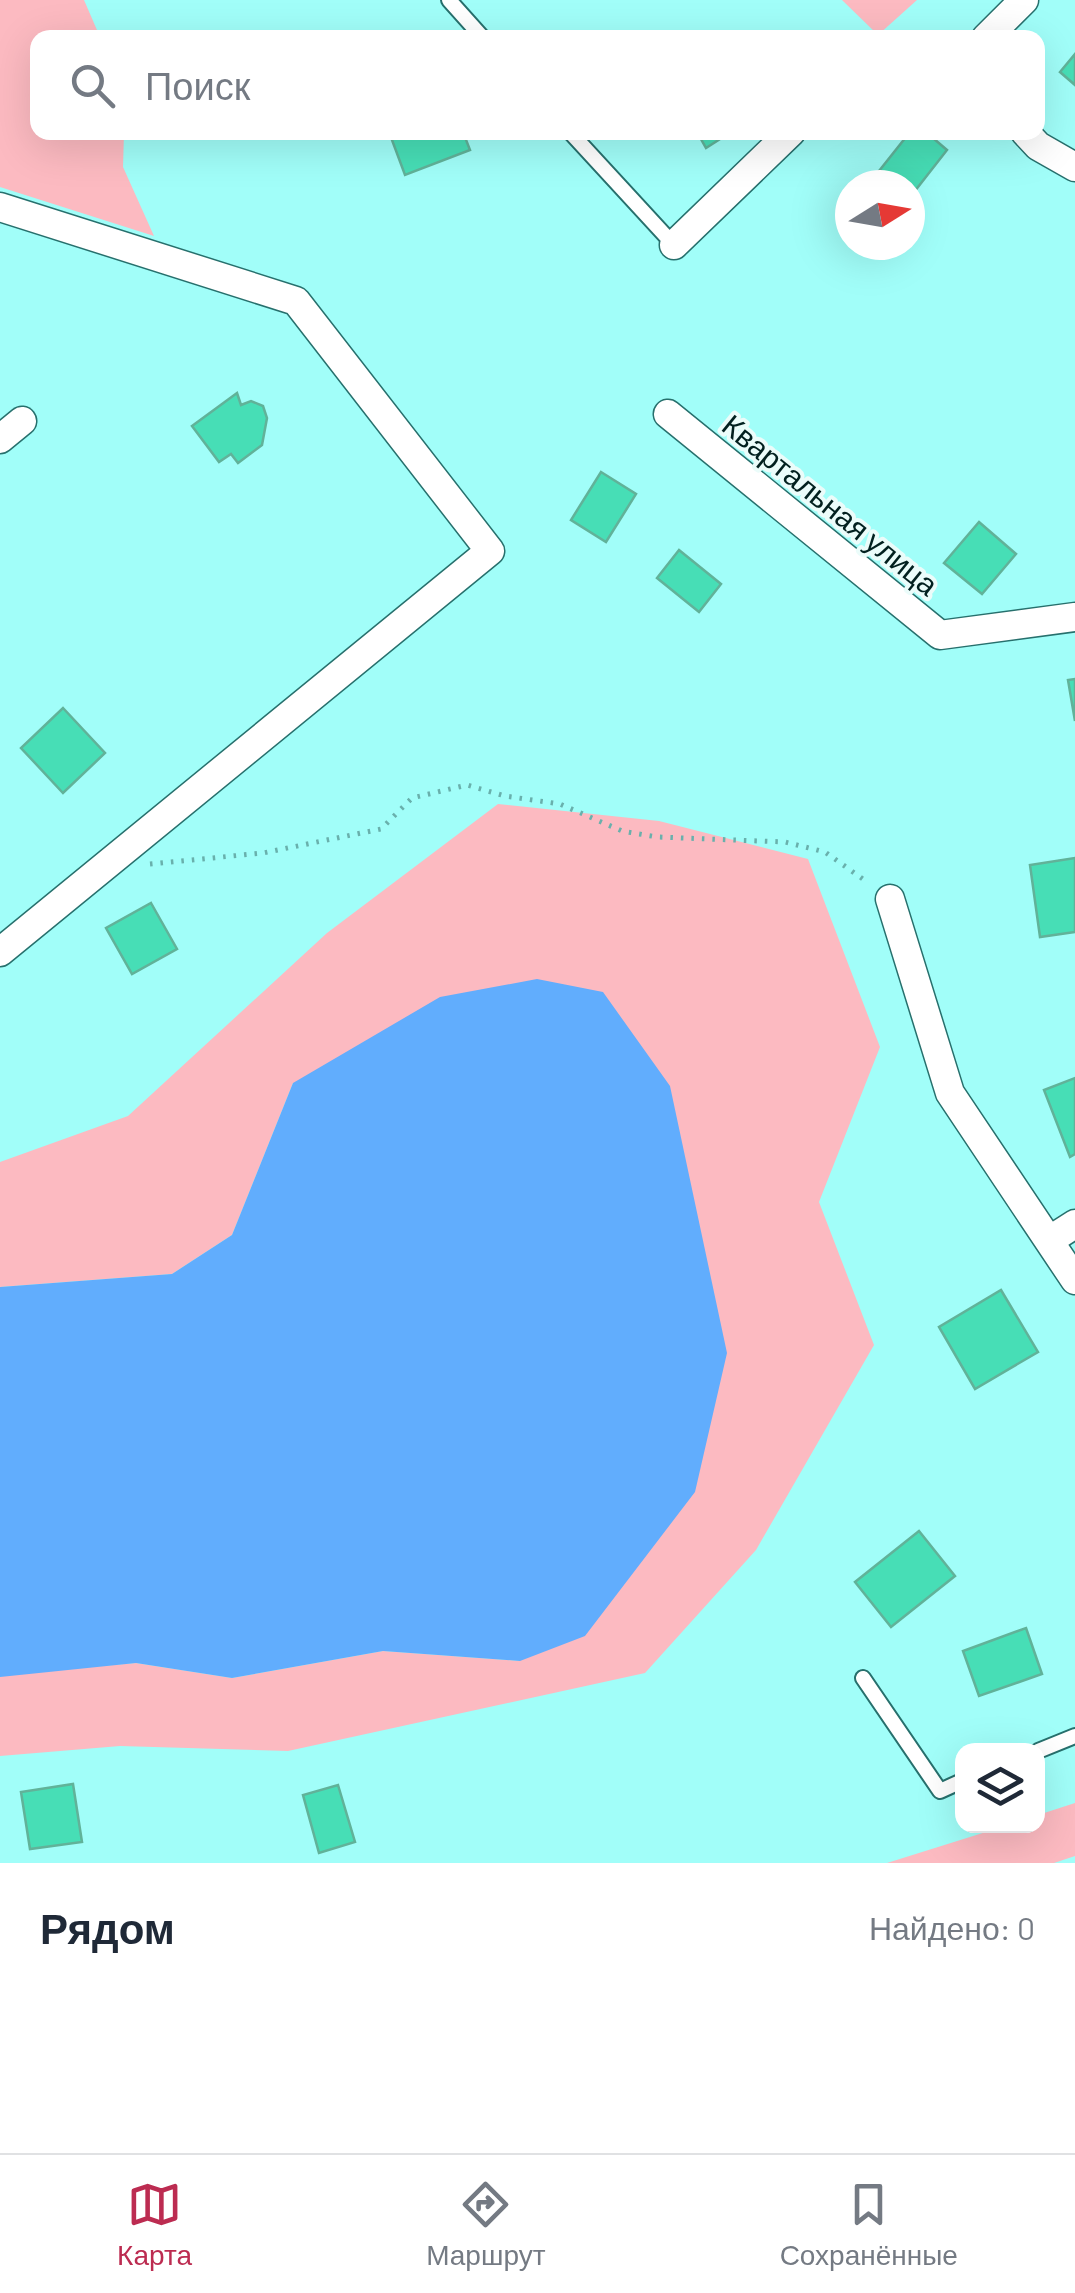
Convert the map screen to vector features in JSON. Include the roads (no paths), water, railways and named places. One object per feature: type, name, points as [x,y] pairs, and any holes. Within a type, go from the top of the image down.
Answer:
[{"type":"street","points":[[994,30],[1024,0]]},
{"type":"street","points":[[674,245],[782,140]]},
{"type":"street","points":[[1032,140],[1075,167]]},
{"type":"street","points":[[0,207],[296,301],[490,551],[0,952]]},
{"type":"street","name":"Квартальная улица","points":[[668,414],[940,634],[1075,617]]},
{"type":"street","points":[[890,898],[950,1093],[1075,1280]]},
{"type":"street","points":[[1050,1240],[1075,1224]]},
{"type":"lane","points":[[449,0],[477,30]]},
{"type":"lane","points":[[577,140],[674,245]]},
{"type":"lane","points":[[863,1678],[940,1791],[955,1785]]},
{"type":"lane","points":[[1045,1748],[1075,1736]]},
{"type":"water","points":[[537,979],[603,992],[670,1086],[727,1353],[695,1492],[585,1636],[520,1661],[383,1651],[232,1678],[136,1663],[0,1677],[0,1287],[172,1274],[232,1235],[293,1083],[440,997]]}]
